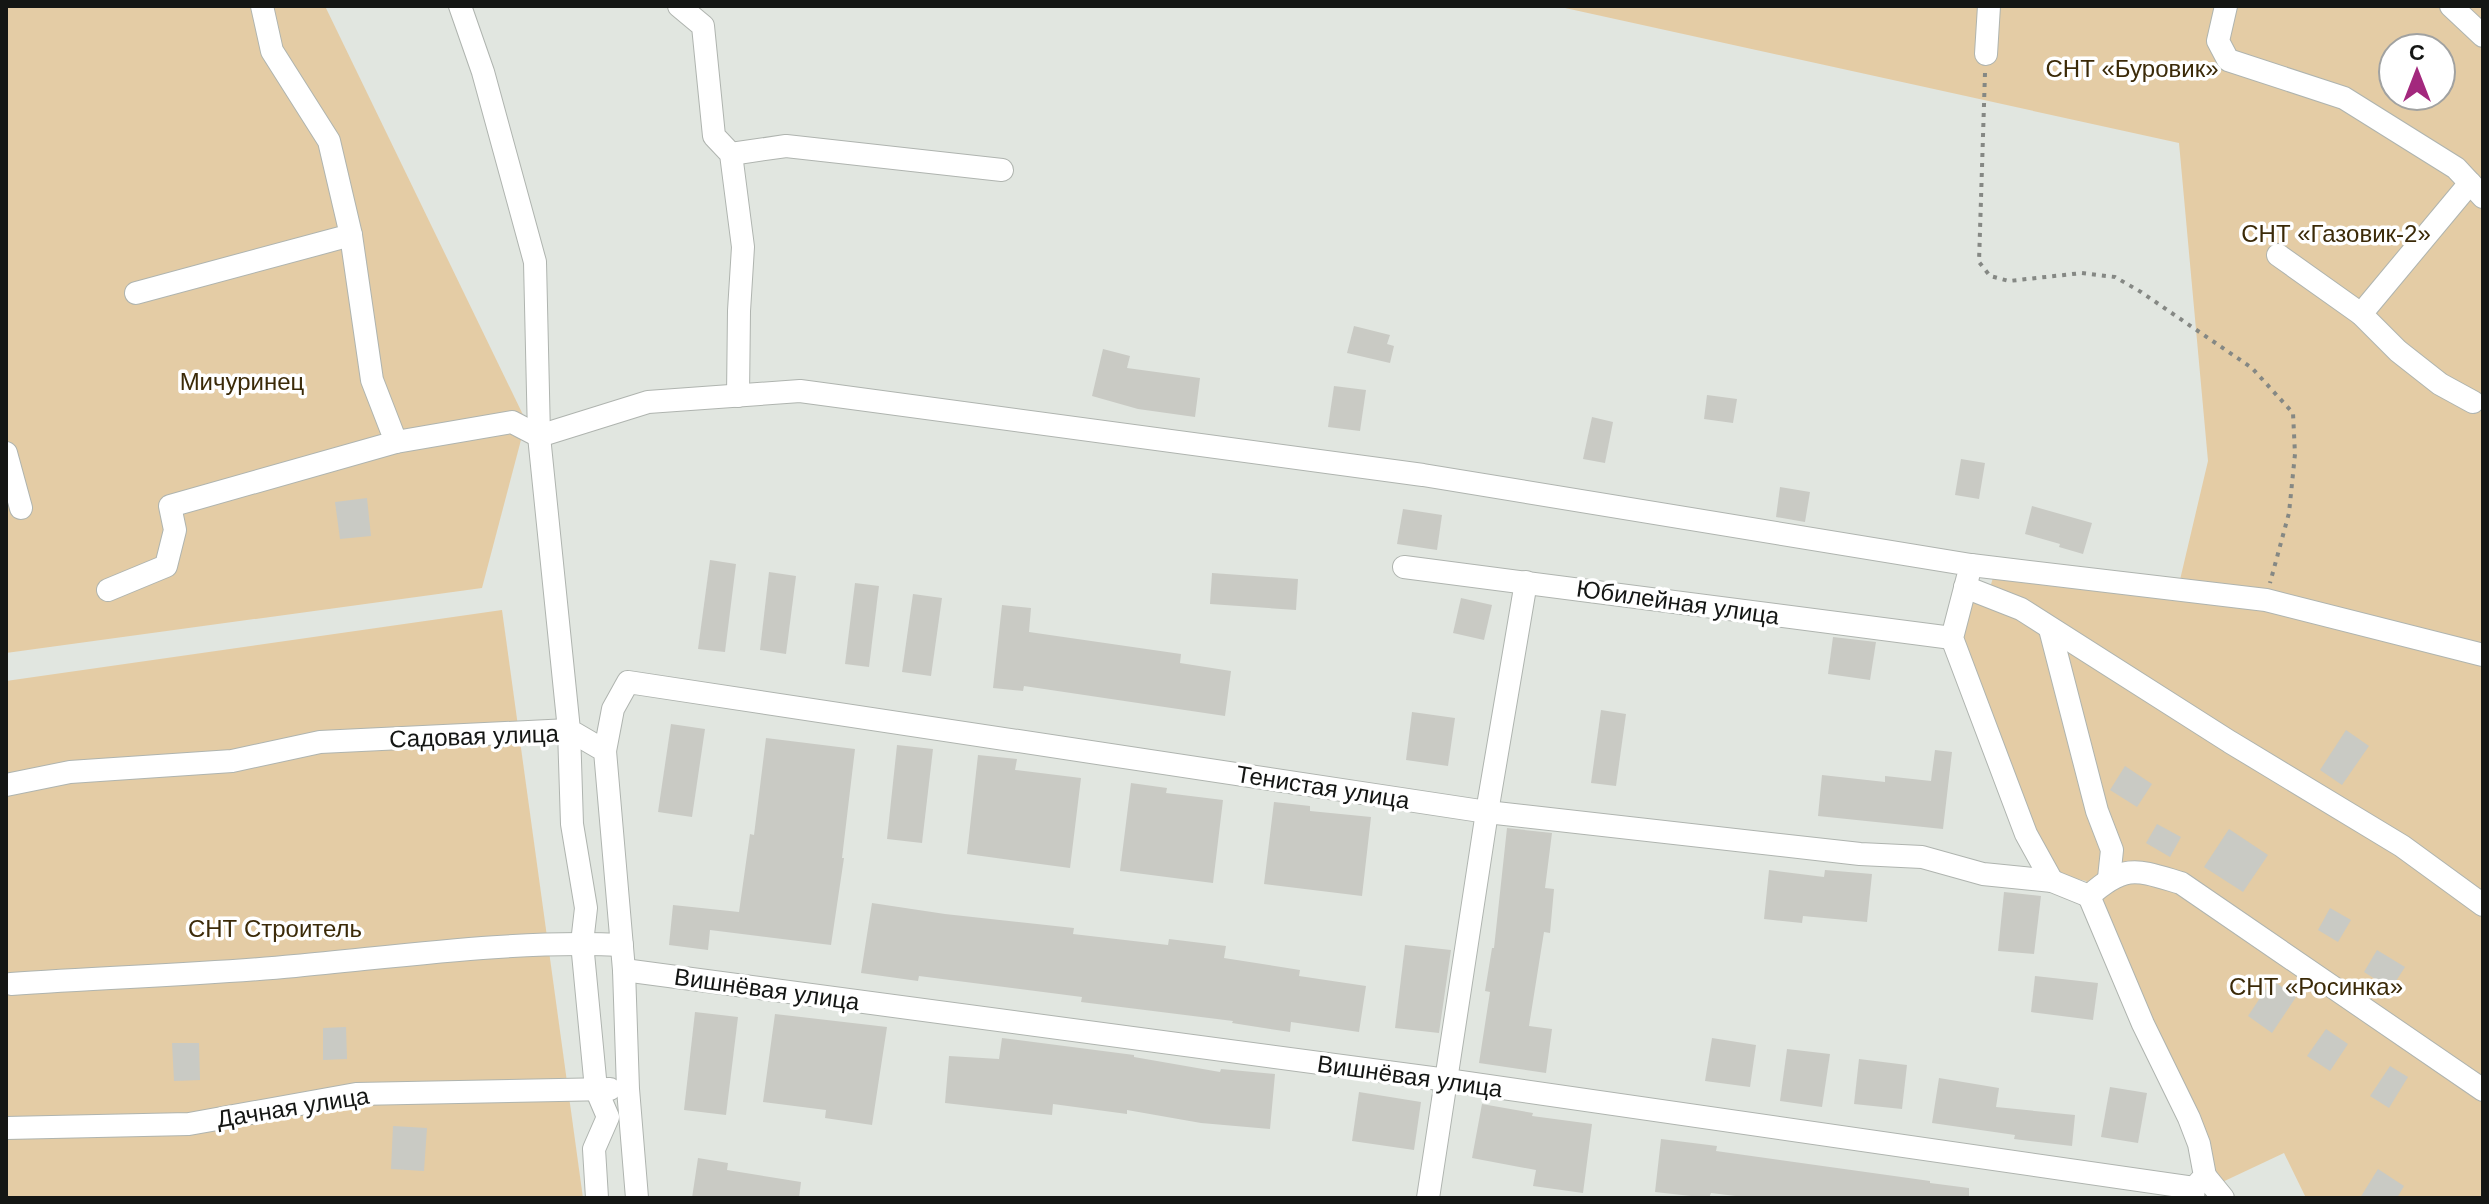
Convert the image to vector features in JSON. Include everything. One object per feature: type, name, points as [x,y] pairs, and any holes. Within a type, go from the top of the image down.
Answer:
[{"type":"street","points":[[262,6],[272,51],[329,141],[351,235],[372,380],[396,442]]},
{"type":"street","points":[[460,6],[483,72],[535,262],[539,436],[569,730],[605,751],[624,970],[628,1089],[637,1198]]},
{"type":"street","points":[[679,6],[703,26],[714,136],[731,154],[743,247],[738,396]]},
{"type":"street","points":[[1986,54],[1989,6]]},
{"type":"street","points":[[2226,6],[2218,41],[2228,60],[2344,98],[2456,168],[2476,190],[2361,314]]},
{"type":"street","points":[[2451,6],[2483,36]]},
{"type":"street","points":[[731,154],[786,146],[1002,170]]},
{"type":"street","points":[[136,293],[351,235]]},
{"type":"street","points":[[2278,255],[2361,314],[2398,351],[2440,384],[2473,402]]},
{"type":"street","points":[[108,590],[166,566],[175,530],[170,506],[396,442],[512,422],[539,436],[648,402],[800,391],[1408,473],[1968,576],[2266,600],[2483,655]]},
{"type":"street","points":[[6,453],[21,508]]},
{"type":"street","name":"Юбилейная улица","points":[[1404,567],[1952,638]]},
{"type":"street","points":[[1968,576],[2402,846],[2483,905]]},
{"type":"street","points":[[1968,576],[1952,638],[2026,834],[2052,881]]},
{"type":"street","points":[[1428,1198],[1526,582]]},
{"type":"street","points":[[2050,629],[2097,811],[2112,850],[2109,878]]},
{"type":"street","name":"Тенистая улица","points":[[605,751],[613,709],[628,682],[1487,812],[1860,854],[1922,857],[1983,874],[2052,881],[2089,896]]},
{"type":"street","name":"Садовая улица","points":[[6,785],[70,772],[232,761],[320,742],[569,730],[572,824],[586,908],[582,943],[596,1089],[608,1117],[594,1149],[597,1198]]},
{"type":"street","points":[[2223,1198],[2198,1187],[2199,1144],[2143,1024],[2089,896],[2109,878],[2138,870],[2181,883],[2483,1090]]},
{"type":"street","points":[[11,984],[291,966],[438,951],[582,943],[622,945]]},
{"type":"street","name":"Вишнёвая улица","points":[[624,970],[1447,1080],[2198,1187]]},
{"type":"street","name":"Дачная улица","points":[[6,1128],[189,1124],[356,1094],[628,1089]]},
{"type":"path","points":[[1986,54],[1979,262],[1990,276],[2009,281],[2082,273],[2115,277],[2252,368],[2293,413],[2295,454],[2289,513],[2266,600]]},
{"type":"green space","name":"Мичуринец","points":[[6,6],[325,6],[526,421],[482,588],[6,653]]},
{"type":"green space","points":[[1556,6],[2483,6],[2483,1198],[2306,1198],[2284,1153],[2216,1185],[2198,1130],[2086,881],[2055,874],[1957,640],[1971,603],[1989,591],[1995,571],[2175,601],[2208,461],[2179,143]]},
{"type":"green space","name":"СНТ Строитель","points":[[502,610],[583,1198],[6,1198],[6,681]]},
{"type":"building","points":[[1354,326],[1390,335],[1387,344],[1394,346],[1390,363],[1347,353]]},
{"type":"building","points":[[1103,349],[1130,356],[1127,368],[1200,378],[1195,417],[1138,409],[1092,396]]},
{"type":"building","points":[[1334,386],[1366,390],[1360,431],[1328,427]]},
{"type":"building","points":[[1707,395],[1737,399],[1733,423],[1704,419]]},
{"type":"building","points":[[1592,417],[1613,422],[1605,463],[1583,459]]},
{"type":"building","points":[[1961,459],[1985,463],[1979,499],[1955,495]]},
{"type":"building","points":[[1780,487],[1810,492],[1805,522],[1776,517]]},
{"type":"building","points":[[367,498],[371,536],[340,539],[335,502]]},
{"type":"building","points":[[2032,506],[2092,523],[2083,554],[2025,534]]},
{"type":"building","points":[[1403,509],[1442,515],[1437,550],[1397,544]]},
{"type":"building","points":[[710,560],[736,564],[725,652],[698,649]]},
{"type":"building","points":[[769,572],[796,576],[786,654],[760,650]]},
{"type":"building","points":[[1212,573],[1298,579],[1296,610],[1210,604]]},
{"type":"building","points":[[855,583],[879,586],[869,667],[845,664]]},
{"type":"building","points":[[913,594],[942,598],[931,676],[902,672]]},
{"type":"building","points":[[1461,598],[1492,605],[1484,640],[1453,633]]},
{"type":"building","points":[[1002,605],[1031,608],[1029,632],[1181,654],[1180,663],[1231,671],[1225,716],[1024,686],[1023,691],[993,688]]},
{"type":"building","points":[[1833,637],[1876,642],[1870,680],[1828,674]]},
{"type":"building","points":[[1601,710],[1626,714],[1616,786],[1591,783]]},
{"type":"building","points":[[1412,712],[1455,718],[1448,766],[1406,760]]},
{"type":"building","points":[[671,724],[705,729],[692,817],[658,812]]},
{"type":"building","points":[[2346,730],[2369,746],[2342,785],[2320,770]]},
{"type":"building","points":[[766,738],[855,749],[831,945],[710,930],[708,950],[669,945],[673,905],[739,912],[750,834],[754,835]]},
{"type":"building","points":[[897,745],[933,749],[922,843],[887,839]]},
{"type":"building","points":[[1935,750],[1952,752],[1943,829],[1818,816],[1822,775],[1885,782],[1885,776],[1931,781]]},
{"type":"building","points":[[978,755],[1017,759],[1015,770],[1081,778],[1070,868],[967,854]]},
{"type":"building","points":[[2125,766],[2152,784],[2137,807],[2110,790]]},
{"type":"building","points":[[1131,783],[1167,788],[1166,793],[1223,800],[1213,883],[1120,871]]},
{"type":"building","points":[[1274,802],[1310,806],[1310,811],[1371,817],[1362,896],[1264,884]]},
{"type":"building","points":[[2157,824],[2181,837],[2170,857],[2146,843]]},
{"type":"building","points":[[1507,828],[1552,833],[1545,888],[1554,889],[1550,933],[1544,932],[1529,1026],[1552,1029],[1546,1073],[1479,1063],[1490,992],[1485,991],[1494,948]]},
{"type":"building","points":[[2229,829],[2268,855],[2243,892],[2204,867]]},
{"type":"building","points":[[1769,870],[1824,877],[1825,870],[1872,874],[1867,922],[1803,916],[1802,923],[1764,919]]},
{"type":"building","points":[[2004,892],[2041,896],[2034,954],[1998,951]]},
{"type":"building","points":[[872,903],[1074,928],[1073,934],[1168,945],[1169,939],[1226,946],[1224,958],[1300,970],[1299,976],[1366,986],[1359,1032],[1291,1022],[1290,1032],[1233,1021],[1081,1002],[1082,997],[919,976],[918,981],[861,973]]},
{"type":"building","points":[[2330,908],[2351,920],[2338,942],[2318,930]]},
{"type":"building","points":[[1405,945],[1451,950],[1439,1033],[1395,1028]]},
{"type":"building","points":[[2377,950],[2405,967],[2391,989],[2364,972]]},
{"type":"building","points":[[2035,976],[2098,983],[2093,1020],[2031,1012]]},
{"type":"building","points":[[2272,980],[2296,997],[2272,1033],[2248,1016]]},
{"type":"building","points":[[695,1012],[738,1017],[726,1115],[684,1110]]},
{"type":"building","points":[[775,1014],[887,1027],[872,1125],[825,1118],[826,1110],[763,1102]]},
{"type":"building","points":[[346,1027],[347,1059],[323,1060],[323,1028]]},
{"type":"building","points":[[2326,1029],[2348,1044],[2330,1071],[2307,1056]]},
{"type":"building","points":[[1002,1038],[1134,1055],[1220,1072],[1221,1069],[1275,1074],[1270,1129],[1201,1123],[1127,1110],[1127,1114],[1053,1104],[1052,1115],[945,1103],[949,1056],[999,1059]]},
{"type":"building","points":[[1712,1038],[1756,1045],[1750,1087],[1705,1081]]},
{"type":"building","points":[[172,1043],[199,1043],[200,1080],[174,1081]]},
{"type":"building","points":[[1787,1049],[1830,1054],[1822,1107],[1780,1101]]},
{"type":"building","points":[[1859,1059],[1907,1065],[1902,1109],[1854,1104]]},
{"type":"building","points":[[2390,1066],[2408,1077],[2389,1108],[2370,1096]]},
{"type":"building","points":[[1939,1078],[1999,1088],[1996,1107],[2075,1115],[2072,1146],[2014,1139],[2015,1135],[1932,1123]]},
{"type":"building","points":[[2110,1087],[2147,1093],[2138,1143],[2101,1137]]},
{"type":"building","points":[[1359,1092],[1421,1102],[1414,1150],[1352,1141]]},
{"type":"building","points":[[1482,1104],[1533,1113],[1532,1116],[1592,1124],[1583,1193],[1533,1186],[1536,1170],[1472,1158]]},
{"type":"building","points":[[393,1126],[427,1128],[424,1171],[391,1169]]},
{"type":"building","points":[[1661,1139],[1717,1146],[1716,1151],[1969,1188],[1969,1198],[1752,1198],[1711,1193],[1709,1198],[1655,1192]]},
{"type":"building","points":[[698,1158],[728,1163],[727,1170],[801,1182],[799,1198],[692,1198]]},
{"type":"building","points":[[2378,1169],[2404,1186],[2397,1198],[2360,1198]]},
{"type":"park label","name":"СНТ «Буровик»","points":[[2132,68]]},
{"type":"park label","name":"СНТ «Газовик-2»","points":[[2336,233]]},
{"type":"park label","name":"СНТ «Росинка»","points":[[2316,986]]}]
